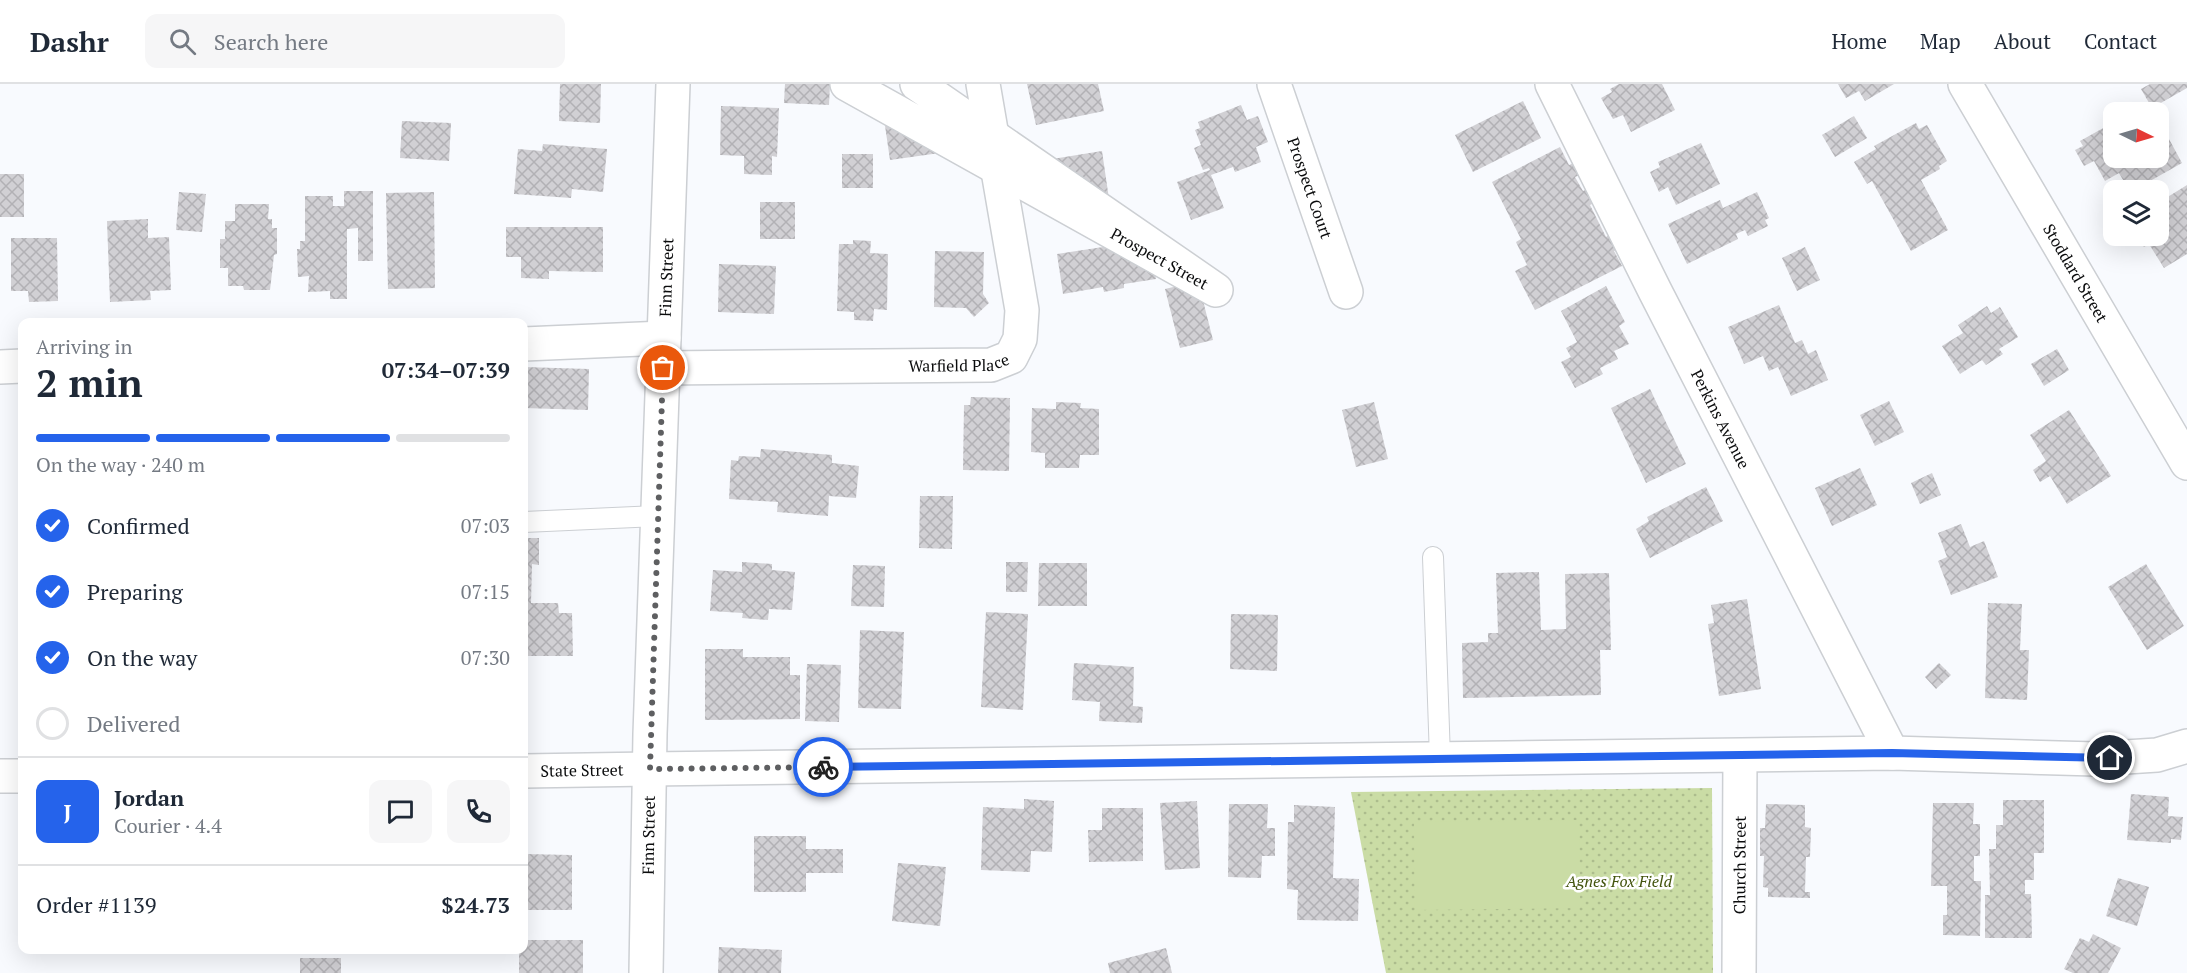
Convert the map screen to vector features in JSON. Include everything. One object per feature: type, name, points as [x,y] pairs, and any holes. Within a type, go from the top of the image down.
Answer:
[{"type":"street","name":"Finn Street","points":[[646,973],[657,516],[673,84]]},
{"type":"street","name":"Prospect Street","points":[[847,84],[1216,290],[916,84]]},
{"type":"street","name":"Warfield Place","points":[[528,344],[663,353],[991,365],[1011,357],[1020,339],[1022,310],[983,84]]},
{"type":"street","name":"Prospect Court","points":[[1274,84],[1346,292]]},
{"type":"street","name":"Perkins Avenue","points":[[1552,84],[1655,291],[1892,753]]},
{"type":"street","name":"Stoddard Street","points":[[1965,84],[2187,463]]},
{"type":"street","points":[[0,367],[18,366]]},
{"type":"street","name":"State Street","points":[[528,771],[1892,753],[2095,759],[2157,755],[2187,746]]},
{"type":"street","name":"Church Street","points":[[1739,973],[1740,756]]},
{"type":"street","points":[[0,776],[18,776]]},
{"type":"lane","points":[[528,522],[657,516]]},
{"type":"lane","points":[[1433,557],[1440,758]]},
{"type":"green space","name":"Agnes Fox Field","points":[[1712,788],[1713,973],[1386,973],[1351,792]]},
{"type":"green space","points":[[1579,820],[1580,908],[1415,910],[1414,822]]},
{"type":"building","points":[[560,84],[601,84],[600,123],[559,121]]},
{"type":"building","points":[[785,84],[830,84],[829,105],[784,103]]},
{"type":"building","points":[[1027,84],[1098,84],[1104,111],[1036,125]]},
{"type":"building","points":[[1619,84],[1662,84],[1675,110],[1631,132],[1623,115],[1613,119],[1601,98],[1612,92],[1610,89]]},
{"type":"building","points":[[1838,84],[1894,84],[1865,101],[1859,91],[1846,98]]},
{"type":"building","points":[[2150,84],[2187,84],[2187,88],[2162,102],[2149,102],[2141,89]]},
{"type":"building","points":[[1523,101],[1541,138],[1473,172],[1455,135]]},
{"type":"building","points":[[1241,105],[1247,120],[1258,116],[1268,142],[1256,147],[1261,162],[1235,172],[1233,167],[1211,175],[1224,208],[1191,220],[1177,182],[1210,170],[1209,168],[1203,170],[1194,148],[1201,145],[1195,130],[1200,128],[1198,122]]},
{"type":"building","points":[[721,106],[779,108],[777,157],[772,156],[772,175],[744,174],[744,156],[720,155]]},
{"type":"building","points":[[883,112],[947,152],[890,160]]},
{"type":"building","points":[[1854,116],[1867,138],[1835,157],[1822,135]]},
{"type":"building","points":[[402,121],[451,123],[449,161],[400,158]]},
{"type":"building","points":[[1916,123],[1919,129],[1927,125],[1947,161],[1939,166],[1940,169],[1921,180],[1948,230],[1911,251],[1872,181],[1867,184],[1854,162],[1876,149],[1874,146]]},
{"type":"building","points":[[2103,128],[2103,168],[2169,168],[2169,139],[2182,163],[2152,180],[2123,180],[2119,173],[2104,180],[2094,161],[2084,166],[2075,150],[2083,146],[2080,141]]},
{"type":"building","points":[[1701,143],[1720,184],[1676,205],[1668,187],[1659,192],[1650,172],[1660,167],[1658,162]]},
{"type":"building","points":[[543,144],[607,149],[603,192],[572,189],[571,198],[514,194],[518,149],[542,151]]},
{"type":"building","points":[[1560,147],[1569,165],[1574,163],[1580,175],[1575,177],[1583,191],[1587,189],[1594,203],[1590,205],[1606,237],[1610,234],[1618,250],[1614,251],[1622,266],[1535,310],[1515,271],[1527,265],[1516,242],[1521,239],[1492,182]]},
{"type":"building","points":[[1102,151],[1109,199],[1040,161]]},
{"type":"building","points":[[842,154],[873,154],[873,188],[842,188]]},
{"type":"building","points":[[0,174],[24,174],[24,217],[0,217]]},
{"type":"building","points":[[2187,185],[2187,254],[2164,268],[2150,246],[2169,246],[2169,196]]},
{"type":"building","points":[[344,191],[373,191],[373,261],[358,261],[358,228],[347,229],[347,299],[330,299],[330,291],[308,292],[309,276],[298,277],[297,249],[300,249],[300,241],[305,241],[305,196],[333,196],[333,206],[344,206]]},
{"type":"building","points":[[179,192],[206,194],[202,232],[176,230]]},
{"type":"building","points":[[434,192],[435,288],[388,289],[386,193]]},
{"type":"building","points":[[1757,192],[1769,218],[1765,220],[1768,226],[1748,236],[1745,230],[1736,234],[1738,239],[1687,264],[1668,224],[1720,200],[1723,208]]},
{"type":"building","points":[[760,202],[795,202],[795,239],[760,239]]},
{"type":"building","points":[[235,204],[269,204],[268,219],[272,219],[272,228],[277,228],[277,254],[274,255],[270,290],[244,290],[243,286],[228,286],[228,268],[220,268],[220,239],[225,239],[225,221],[235,221]]},
{"type":"building","points":[[148,219],[148,238],[169,237],[171,290],[150,291],[151,300],[110,302],[107,221]]},
{"type":"building","points":[[506,227],[603,227],[603,272],[549,271],[549,279],[521,278],[521,257],[506,257]]},
{"type":"building","points":[[11,238],[57,238],[58,301],[29,302],[28,291],[11,291]]},
{"type":"building","points":[[1162,238],[1155,272],[1156,279],[1124,284],[1124,288],[1104,292],[1103,287],[1063,294],[1057,254]]},
{"type":"building","points":[[853,240],[871,241],[870,253],[888,254],[887,310],[874,309],[873,321],[854,320],[854,312],[837,311],[839,244],[853,244]]},
{"type":"building","points":[[1805,247],[1820,280],[1797,291],[1782,258]]},
{"type":"building","points":[[935,251],[984,252],[983,294],[989,303],[974,317],[966,308],[934,307]]},
{"type":"building","points":[[719,264],[776,266],[774,314],[718,312]]},
{"type":"building","points":[[1198,281],[1213,340],[1180,348],[1165,289]]},
{"type":"building","points":[[1606,286],[1625,322],[1619,326],[1629,344],[1614,351],[1618,359],[1600,368],[1603,374],[1575,388],[1561,362],[1571,357],[1566,348],[1577,342],[1561,311]]},
{"type":"building","points":[[1779,305],[1795,343],[1802,340],[1808,354],[1816,350],[1828,380],[1791,396],[1778,367],[1769,371],[1763,356],[1744,364],[1728,327]]},
{"type":"building","points":[[1987,306],[1991,313],[2000,307],[2018,337],[1999,349],[2003,354],[1986,365],[1982,360],[1960,374],[1942,346],[1963,333],[1958,325]]},
{"type":"building","points":[[2057,349],[2069,370],[2044,386],[2031,364]]},
{"type":"building","points":[[528,367],[589,369],[588,410],[528,408]]},
{"type":"building","points":[[1650,389],[1686,464],[1646,483],[1611,408]]},
{"type":"building","points":[[971,397],[1010,398],[1009,471],[963,470],[964,405],[970,405]]},
{"type":"building","points":[[1889,401],[1904,432],[1875,446],[1860,415]]},
{"type":"building","points":[[1056,402],[1081,403],[1080,408],[1099,409],[1099,455],[1080,455],[1079,468],[1045,468],[1045,453],[1031,452],[1032,408],[1056,409]]},
{"type":"building","points":[[1374,402],[1388,459],[1356,467],[1342,410]]},
{"type":"building","points":[[2069,410],[2111,476],[2067,504],[2050,476],[2040,482],[2033,470],[2046,461],[2030,435]]},
{"type":"building","points":[[761,449],[832,455],[832,463],[859,466],[856,498],[829,496],[828,516],[777,512],[778,502],[729,499],[731,460],[738,461],[739,456],[760,457]]},
{"type":"building","points":[[1860,468],[1877,505],[1832,526],[1815,488]]},
{"type":"building","points":[[1932,473],[1941,495],[1920,504],[1911,483]]},
{"type":"building","points":[[1706,487],[1723,521],[1650,558],[1636,529],[1649,521],[1647,517]]},
{"type":"building","points":[[920,496],[953,496],[952,549],[919,548]]},
{"type":"building","points":[[1961,524],[1970,547],[1984,541],[1998,577],[1951,595],[1938,561],[1947,557],[1938,533]]},
{"type":"building","points":[[528,538],[539,538],[539,565],[532,564],[531,603],[558,603],[559,613],[572,613],[573,656],[528,656]]},
{"type":"building","points":[[742,562],[772,564],[772,570],[795,572],[792,610],[769,609],[768,620],[742,618],[743,613],[710,611],[713,570],[742,572]]},
{"type":"building","points":[[1006,562],[1028,562],[1027,592],[1006,592]]},
{"type":"building","points":[[1039,563],[1087,563],[1087,606],[1038,606]]},
{"type":"building","points":[[2146,564],[2184,626],[2147,650],[2108,587]]},
{"type":"building","points":[[853,565],[885,566],[884,607],[851,606]]},
{"type":"building","points":[[1539,572],[1541,630],[1566,629],[1565,574],[1609,573],[1611,650],[1600,650],[1601,695],[1463,698],[1462,643],[1488,642],[1488,633],[1498,633],[1496,573]]},
{"type":"building","points":[[1747,599],[1761,689],[1719,696],[1708,624],[1714,623],[1711,605]]},
{"type":"building","points":[[1988,603],[2022,604],[2020,650],[2029,650],[2027,700],[1985,698]]},
{"type":"building","points":[[986,612],[1028,614],[1023,710],[981,707]]},
{"type":"building","points":[[1231,614],[1278,615],[1277,671],[1230,669]]},
{"type":"building","points":[[860,630],[904,632],[901,709],[858,708]]},
{"type":"building","points":[[705,649],[743,649],[743,657],[790,657],[790,675],[800,675],[800,719],[705,720]]},
{"type":"building","points":[[1074,663],[1134,667],[1133,706],[1143,707],[1142,723],[1099,721],[1100,702],[1072,700]]},
{"type":"building","points":[[1939,663],[1951,675],[1936,689],[1925,677]]},
{"type":"building","points":[[807,664],[841,665],[839,722],[805,721]]},
{"type":"building","points":[[2131,794],[2169,797],[2168,816],[2183,817],[2181,840],[2171,839],[2171,843],[2127,840]]},
{"type":"building","points":[[1024,799],[1054,801],[1052,852],[1031,851],[1030,872],[981,870],[983,807],[1024,809]]},
{"type":"building","points":[[2003,800],[2044,800],[2044,853],[2034,853],[2034,880],[2025,880],[2025,894],[2031,894],[2032,938],[1985,938],[1985,895],[1990,895],[1989,849],[1996,849],[1996,825],[2003,825]]},
{"type":"building","points":[[1197,801],[1200,868],[1165,870],[1160,803]]},
{"type":"building","points":[[1933,803],[1974,803],[1973,824],[1980,824],[1980,856],[1974,856],[1974,881],[1981,881],[1980,936],[1943,935],[1943,915],[1947,915],[1947,886],[1931,886]]},
{"type":"building","points":[[1229,804],[1268,804],[1267,828],[1275,828],[1275,856],[1262,856],[1261,878],[1228,877]]},
{"type":"building","points":[[1766,804],[1805,805],[1805,827],[1811,828],[1810,857],[1806,857],[1805,892],[1810,892],[1810,898],[1768,897],[1768,888],[1763,887],[1764,856],[1760,856],[1760,828],[1765,828]]},
{"type":"building","points":[[1294,805],[1335,807],[1333,878],[1359,879],[1358,921],[1297,920],[1298,890],[1287,889],[1288,822],[1294,822]]},
{"type":"building","points":[[1102,808],[1143,808],[1143,861],[1089,862],[1088,830],[1102,830]]},
{"type":"building","points":[[754,836],[806,836],[806,849],[843,849],[843,873],[806,873],[806,892],[754,892]]},
{"type":"building","points":[[528,854],[572,855],[572,910],[528,910]]},
{"type":"building","points":[[898,863],[946,867],[940,926],[892,921]]},
{"type":"building","points":[[2118,878],[2149,887],[2137,926],[2106,916]]},
{"type":"building","points":[[2093,934],[2121,948],[2108,973],[2073,973],[2064,969],[2080,938],[2089,942]]},
{"type":"building","points":[[528,940],[583,940],[583,973],[519,973],[519,954],[528,954]]},
{"type":"building","points":[[719,947],[782,950],[781,973],[718,973]]},
{"type":"building","points":[[1166,948],[1172,973],[1110,973],[1108,963]]},
{"type":"building","points":[[300,958],[341,958],[341,973],[300,973]]},
{"type":"way so far","points":[[663,368],[650,769],[823,767]]},
{"type":"route","points":[[823,767],[1892,753],[2110,758]]}]
